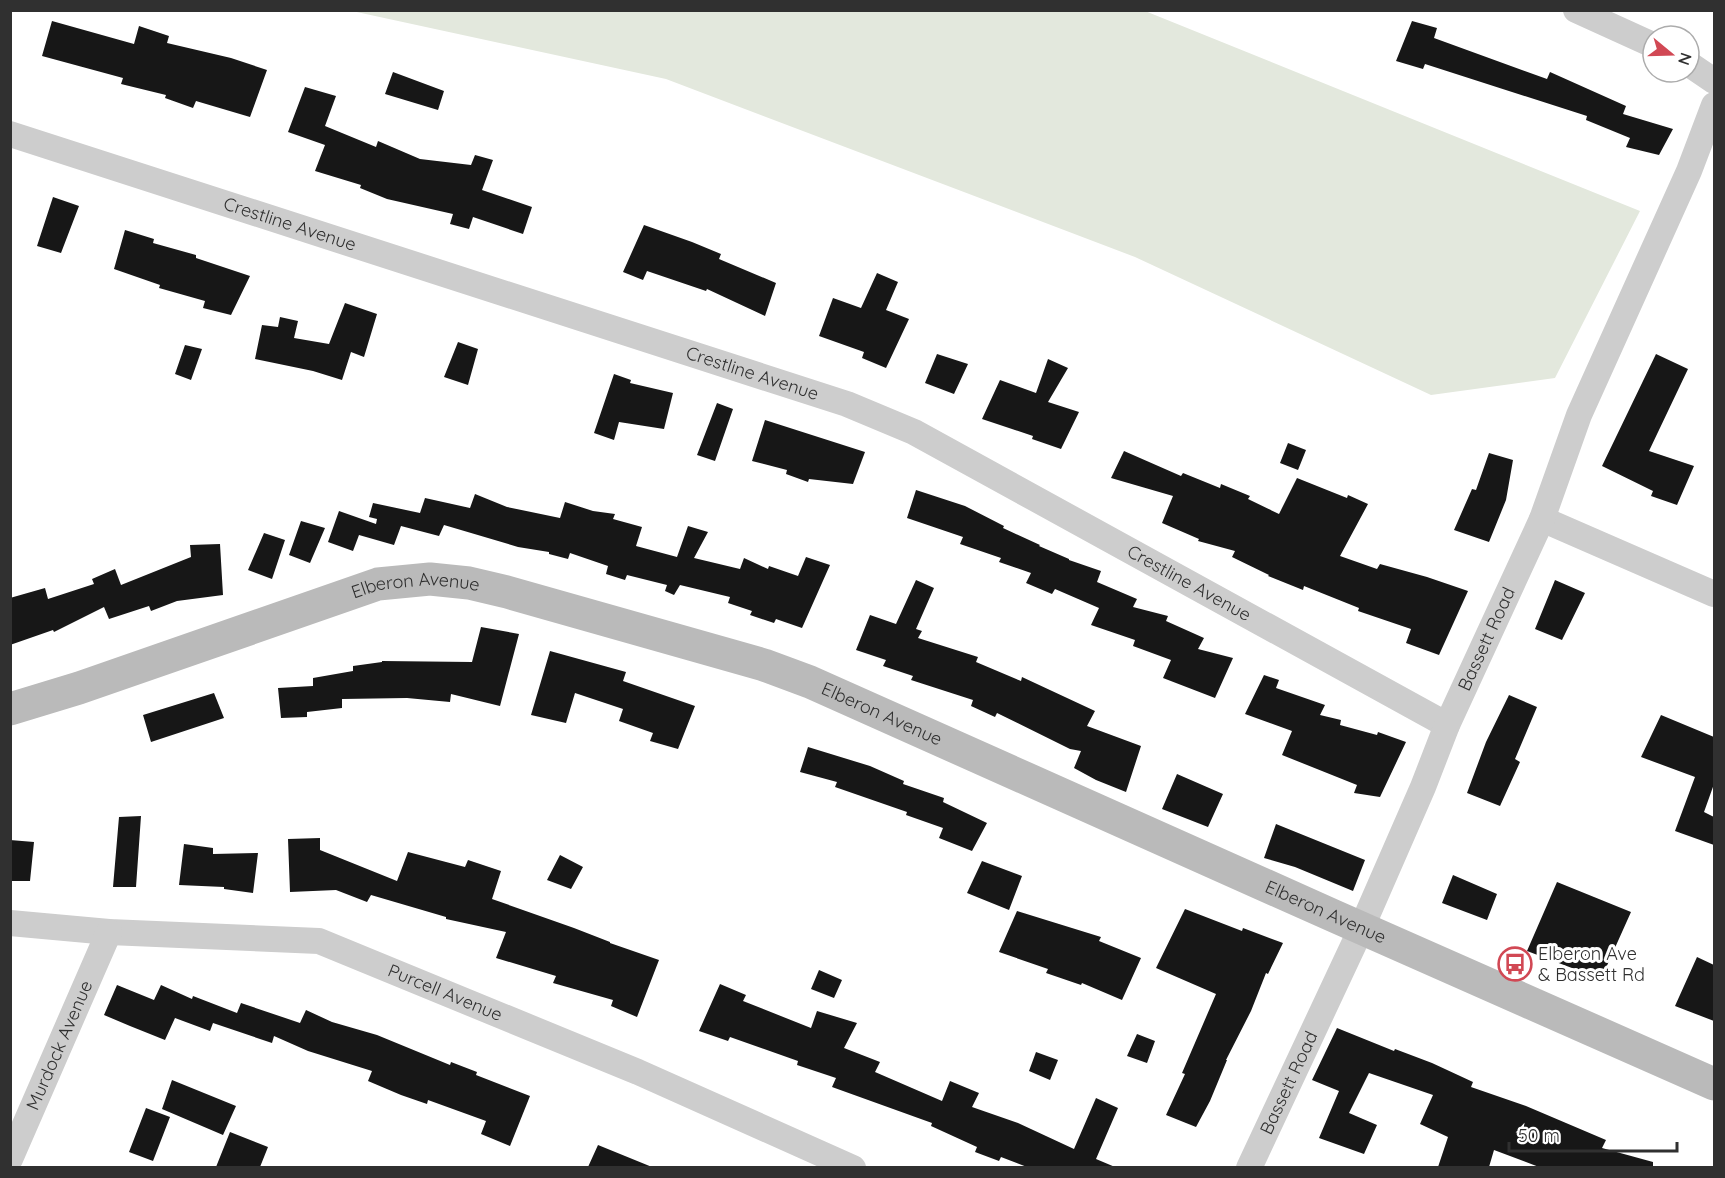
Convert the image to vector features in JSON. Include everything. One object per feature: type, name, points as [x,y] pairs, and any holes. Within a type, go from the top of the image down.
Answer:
[{"type":"street","points":[[1576,10],[1641,40]]},
{"type":"street","points":[[1701,72],[1714,81]]},
{"type":"street","name":"Bassett Road","points":[[1249,1167],[1361,928],[1423,787],[1447,725],[1542,519],[1579,415],[1689,171],[1714,105]]},
{"type":"street","name":"Crestline Avenue","points":[[10,134],[847,404],[915,432],[1447,725]]},
{"type":"street","points":[[1542,519],[1714,594]]},
{"type":"street","name":"Elberon Avenue","points":[[10,709],[79,688],[378,584],[430,579],[469,583],[752,662],[810,682],[1714,1084]]},
{"type":"street","name":"Purcell Avenue","points":[[10,923],[109,932],[319,941],[638,1072],[852,1167]]},
{"type":"street","name":"Murdock Avenue","points":[[10,1160],[109,932]]},
{"type":"street","points":[[10,1160],[23,1167]]},
{"type":"shaded area","points":[[352,11],[1145,11],[1640,211],[1555,378],[1431,395],[1135,257],[666,79]]},
{"type":"building","points":[[52,21],[134,44],[139,26],[169,36],[167,43],[231,58],[267,70],[250,117],[196,101],[193,108],[165,98],[166,95],[121,84],[123,78],[42,56]]},
{"type":"building","points":[[1412,21],[1437,28],[1434,38],[1547,79],[1550,72],[1626,106],[1623,114],[1673,129],[1659,155],[1626,147],[1630,138],[1586,120],[1587,116],[1425,64],[1423,69],[1396,61]]},
{"type":"building","points":[[393,72],[444,91],[438,110],[385,94]]},
{"type":"building","points":[[305,87],[336,96],[325,126],[376,147],[378,141],[420,159],[471,165],[475,155],[493,160],[482,190],[532,207],[523,234],[473,217],[469,229],[450,224],[453,214],[387,199],[360,188],[361,185],[315,171],[325,145],[288,132]]},
{"type":"building","points":[[53,197],[79,206],[61,253],[37,246]]},
{"type":"building","points":[[644,225],[721,254],[719,259],[776,283],[765,316],[707,289],[706,291],[647,271],[643,280],[623,272]]},
{"type":"building","points":[[125,230],[154,239],[153,243],[196,255],[196,258],[250,276],[231,315],[203,308],[205,301],[159,288],[160,285],[114,269]]},
{"type":"building","points":[[877,273],[898,282],[886,310],[909,319],[886,368],[862,358],[864,352],[819,336],[833,298],[861,308]]},
{"type":"building","points":[[345,303],[377,314],[364,357],[351,352],[342,380],[313,371],[255,359],[262,325],[278,327],[280,317],[298,321],[294,338],[329,344]]},
{"type":"building","points":[[458,342],[478,349],[468,385],[444,377]]},
{"type":"building","points":[[185,345],[202,349],[191,380],[175,374]]},
{"type":"building","points":[[937,354],[968,364],[954,394],[925,383]]},
{"type":"building","points":[[1656,354],[1688,369],[1649,451],[1694,466],[1677,505],[1651,496],[1653,491],[1602,466]]},
{"type":"building","points":[[1048,359],[1068,368],[1048,402],[1079,412],[1061,449],[1032,439],[1033,436],[982,419],[1000,380],[1036,393]]},
{"type":"building","points":[[614,374],[631,380],[630,383],[673,393],[664,429],[619,422],[614,440],[594,433]]},
{"type":"building","points":[[717,403],[733,409],[715,461],[697,455]]},
{"type":"building","points":[[765,420],[865,452],[853,484],[809,479],[808,482],[786,474],[787,470],[752,461]]},
{"type":"building","points":[[1288,443],[1306,450],[1298,470],[1280,463]]},
{"type":"building","points":[[1124,451],[1181,476],[1183,473],[1220,488],[1221,484],[1250,496],[1248,499],[1279,514],[1297,478],[1368,504],[1340,556],[1377,569],[1380,564],[1468,591],[1439,655],[1406,643],[1411,629],[1358,611],[1359,608],[1304,586],[1303,590],[1268,576],[1232,557],[1235,551],[1198,541],[1199,539],[1162,523],[1173,496],[1111,478]]},
{"type":"building","points":[[1489,453],[1513,460],[1506,500],[1489,542],[1454,530],[1472,489],[1476,490]]},
{"type":"building","points":[[916,490],[965,506],[1039,546],[1101,571],[1097,582],[1137,599],[1133,607],[1168,616],[1166,621],[1204,638],[1198,649],[1233,658],[1215,698],[1163,678],[1171,660],[1133,646],[1135,640],[1091,625],[1099,608],[1055,589],[1052,594],[1026,583],[1031,573],[999,562],[1001,558],[960,544],[963,537],[907,518]]},
{"type":"building","points":[[475,494],[507,507],[560,518],[565,502],[593,511],[615,514],[613,519],[642,527],[636,546],[677,557],[688,526],[708,532],[694,558],[740,569],[744,558],[768,569],[769,566],[798,576],[806,557],[830,565],[802,628],[776,619],[774,623],[750,615],[752,611],[728,603],[730,597],[680,585],[674,595],[665,591],[667,585],[627,575],[625,580],[606,574],[608,566],[570,553],[568,559],[444,525],[439,536],[401,526],[394,545],[359,535],[353,551],[328,542],[339,511],[376,524],[377,519],[369,517],[373,503],[420,513],[425,498],[470,508]]},
{"type":"building","points":[[301,521],[325,528],[310,563],[289,555]]},
{"type":"building","points":[[264,533],[285,540],[272,579],[248,570]]},
{"type":"building","points":[[220,544],[223,595],[177,601],[151,611],[149,606],[109,619],[104,607],[54,632],[53,630],[10,645],[10,598],[45,588],[48,599],[94,584],[92,579],[115,569],[121,585],[191,557],[190,545]]},
{"type":"building","points":[[916,580],[934,588],[916,629],[922,631],[918,638],[978,657],[976,662],[1021,681],[1022,677],[1095,711],[1087,726],[1141,746],[1126,792],[1074,768],[1081,751],[1070,749],[997,713],[995,717],[971,706],[973,700],[911,680],[913,676],[883,666],[886,660],[856,650],[870,615],[896,624]]},
{"type":"building","points":[[1555,580],[1585,593],[1562,640],[1535,629]]},
{"type":"building","points":[[481,627],[519,634],[500,706],[451,694],[450,702],[407,698],[342,699],[342,708],[307,712],[307,717],[281,718],[278,688],[313,686],[313,678],[353,671],[353,666],[382,661],[472,662]]},
{"type":"building","points":[[550,651],[626,672],[623,681],[695,706],[678,749],[650,741],[653,733],[619,721],[623,709],[575,693],[566,723],[531,715]]},
{"type":"building","points":[[1264,675],[1279,680],[1276,688],[1325,705],[1320,715],[1341,720],[1340,725],[1377,735],[1378,732],[1406,742],[1380,797],[1354,793],[1357,785],[1282,755],[1292,731],[1245,714]]},
{"type":"building","points":[[214,693],[224,718],[151,742],[143,715]]},
{"type":"building","points":[[1509,695],[1537,707],[1515,759],[1520,762],[1500,806],[1467,793],[1486,742]]},
{"type":"building","points":[[1661,715],[1714,737],[1714,784],[1704,812],[1714,817],[1714,845],[1675,831],[1695,777],[1641,757]]},
{"type":"building","points":[[808,747],[870,766],[904,781],[903,784],[944,798],[943,802],[987,823],[972,851],[939,838],[943,828],[906,815],[907,812],[835,787],[837,782],[800,772]]},
{"type":"building","points":[[1177,774],[1223,794],[1208,827],[1162,809]]},
{"type":"building","points":[[141,816],[136,887],[113,887],[119,817]]},
{"type":"building","points":[[1276,824],[1365,860],[1353,891],[1295,867],[1264,858]]},
{"type":"building","points":[[320,838],[320,850],[397,881],[408,852],[465,867],[468,860],[501,871],[492,899],[659,960],[637,1017],[611,1006],[613,1000],[553,983],[556,976],[496,958],[506,932],[446,919],[446,917],[371,895],[367,902],[336,890],[290,892],[288,839]]},
{"type":"building","points":[[10,840],[34,842],[30,881],[10,881]]},
{"type":"building","points":[[184,844],[213,848],[213,854],[258,853],[253,893],[224,889],[224,887],[179,885]]},
{"type":"building","points":[[560,855],[583,867],[571,889],[547,880]]},
{"type":"building","points":[[982,861],[1022,876],[1009,910],[967,893]]},
{"type":"building","points":[[1453,875],[1497,894],[1487,920],[1442,903]]},
{"type":"building","points":[[1557,882],[1631,912],[1601,979],[1527,951]]},
{"type":"building","points":[[1185,909],[1242,931],[1243,928],[1283,943],[1268,974],[1266,973],[1251,1011],[1196,1127],[1166,1115],[1185,1074],[1182,1073],[1216,994],[1156,968]]},
{"type":"building","points":[[1017,911],[1101,937],[1099,941],[1141,958],[1122,1000],[1082,983],[1081,985],[1046,973],[1048,969],[999,952]]},
{"type":"building","points":[[1697,957],[1714,965],[1714,1021],[1675,1006]]},
{"type":"building","points":[[819,970],[842,980],[834,998],[811,989]]},
{"type":"building","points":[[720,984],[746,995],[743,1001],[811,1028],[817,1011],[857,1023],[844,1048],[880,1062],[875,1072],[942,1101],[950,1081],[979,1093],[972,1107],[1018,1123],[1074,1149],[1096,1098],[1118,1108],[1096,1159],[1115,1167],[1027,1167],[1001,1157],[999,1161],[975,1152],[977,1147],[931,1126],[932,1123],[832,1087],[836,1078],[797,1065],[798,1061],[730,1037],[728,1041],[699,1031]]},
{"type":"building","points":[[117,985],[154,1000],[161,985],[192,999],[193,996],[237,1013],[241,1003],[300,1023],[306,1010],[332,1022],[377,1035],[450,1065],[451,1062],[477,1072],[476,1075],[530,1096],[510,1146],[481,1134],[486,1121],[428,1100],[427,1104],[401,1095],[368,1081],[372,1071],[308,1051],[274,1036],[272,1043],[213,1023],[210,1031],[175,1018],[165,1040],[130,1026],[104,1015]]},
{"type":"building","points":[[1337,1028],[1394,1051],[1395,1049],[1432,1063],[1473,1082],[1471,1087],[1526,1106],[1606,1140],[1602,1148],[1653,1162],[1653,1167],[1539,1167],[1494,1150],[1489,1167],[1438,1167],[1448,1137],[1420,1124],[1433,1095],[1369,1073],[1349,1113],[1377,1125],[1364,1154],[1319,1138],[1339,1091],[1312,1080]]},
{"type":"building","points":[[1137,1034],[1155,1041],[1147,1063],[1127,1056]]},
{"type":"building","points":[[1036,1052],[1058,1060],[1050,1080],[1029,1071]]},
{"type":"building","points":[[172,1080],[236,1106],[223,1135],[162,1109]]},
{"type":"building","points":[[146,1108],[170,1117],[153,1161],[129,1152]]},
{"type":"building","points":[[230,1132],[268,1147],[260,1167],[216,1167]]},
{"type":"building","points":[[598,1145],[652,1167],[588,1167]]},
{"type":"place","name":"Elberon Ave & Bassett Rd","points":[[1515,964]]}]
